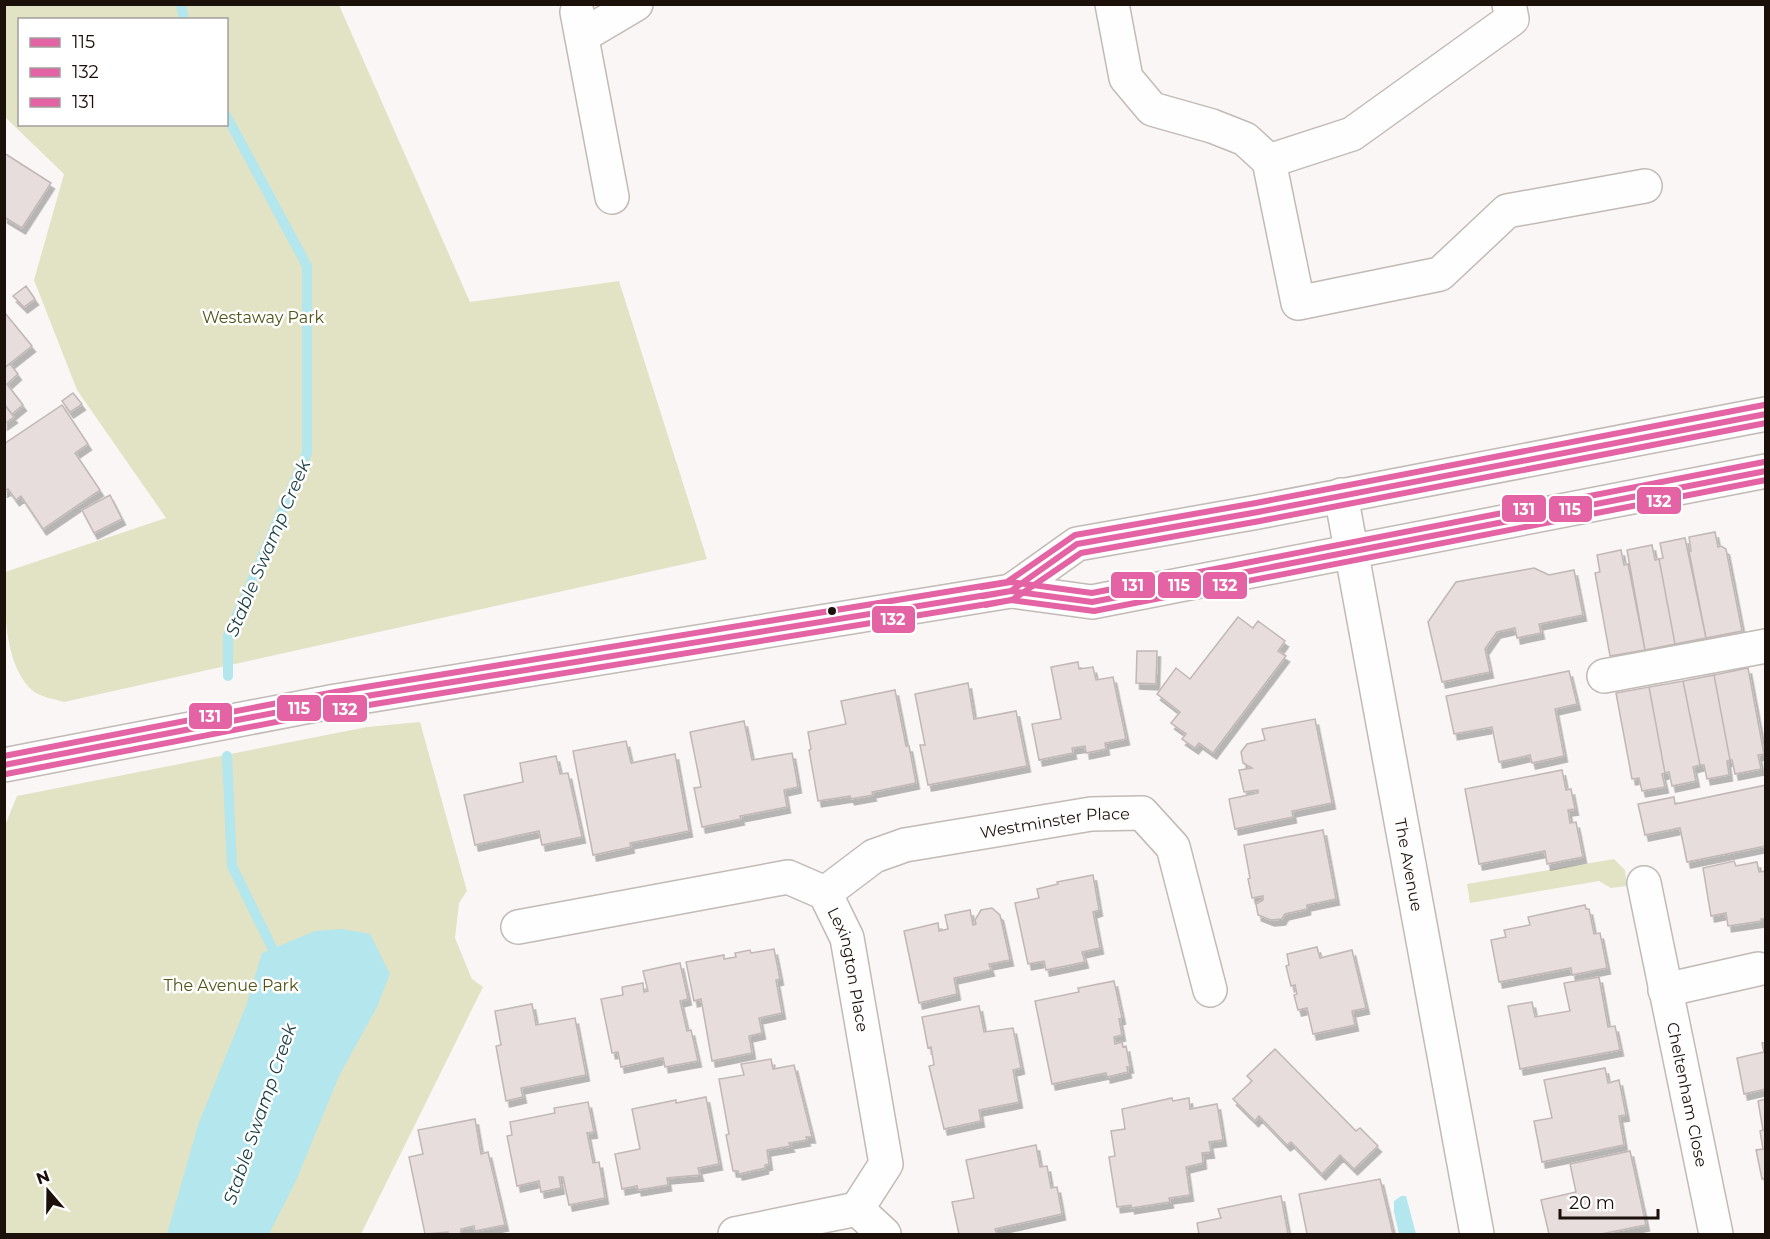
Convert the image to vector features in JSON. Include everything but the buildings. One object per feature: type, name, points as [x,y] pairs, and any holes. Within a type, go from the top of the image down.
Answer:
[{"type":"street","points":[[612,197],[579,24],[636,4]]},
{"type":"street","points":[[1112,4],[1126,78],[1152,109],[1212,126],[1245,139],[1269,161],[1298,303],[1440,274],[1507,212],[1645,186]]},
{"type":"street","points":[[1269,161],[1352,134],[1512,19],[1509,4]]},
{"type":"street","points":[[1011,591],[1077,544],[1766,414]]},
{"type":"street","points":[[4,765],[336,701],[1011,591],[1092,602],[1351,550],[1764,480]]},
{"type":"street","name":"The Avenue","points":[[1341,495],[1477,1234]]},
{"type":"street","points":[[1604,676],[1766,645]]},
{"type":"street","name":"Westminster Place","points":[[825,893],[874,856],[905,845],[1091,814],[1142,813],[1173,847],[1210,990]]},
{"type":"street","name":"Lexington Place","points":[[518,927],[788,877],[825,893],[847,938],[886,1164],[857,1209]]},
{"type":"street","name":"Cheltenham Close","points":[[1644,884],[1716,1234]]},
{"type":"street","points":[[1665,990],[1758,969]]},
{"type":"street","points":[[735,1234],[857,1209],[884,1234]]},
{"type":"green space","name":"Westaway Park","points":[[5,4],[339,5],[470,302],[619,281],[707,559],[64,702],[36,693],[23,680],[11,652],[6,618],[5,572],[166,518],[77,390],[34,280],[64,174],[5,117]]},
{"type":"green space","name":"The Avenue Park","points":[[420,722],[467,891],[459,903],[455,938],[472,979],[483,987],[361,1234],[5,1234],[4,828],[17,796],[367,727]]},
{"type":"green space","points":[[1614,859],[1625,870],[1627,886],[1611,888],[1599,881],[1470,903],[1467,884]]},
{"type":"water","points":[[342,929],[370,934],[390,974],[377,1007],[339,1076],[296,1181],[269,1234],[167,1234],[198,1125],[246,1006],[262,953],[315,931]]},
{"type":"water","points":[[1401,1196],[1406,1196],[1416,1234],[1399,1234],[1394,1201]]},
{"type":"waterway","name":"Stable Swamp Creek","points":[[181,4],[184,18]]},
{"type":"waterway","name":"Stable Swamp Creek","points":[[228,119],[307,266],[307,453],[228,636],[228,676]]},
{"type":"waterway","name":"Stable Swamp Creek","points":[[227,756],[232,866],[279,962]]},
{"type":"transit line","name":"131","points":[[4,756],[335,692],[1007,582],[1075,535],[1256,503],[1764,405]]},
{"type":"transit line","name":"115","points":[[4,765],[336,701],[1011,591],[1077,544],[1258,512],[1766,414]]},
{"type":"transit line","name":"132","points":[[6,774],[338,710],[1012,600],[1081,553],[1260,521],[1766,423]]},
{"type":"transit line","name":"131","points":[[981,587],[1011,582],[1092,593],[1764,462]]},
{"type":"transit line","name":"115","points":[[983,596],[1011,591],[1092,602],[1766,471]]},
{"type":"transit line","name":"132","points":[[985,605],[1011,600],[1094,611],[1766,480]]}]
